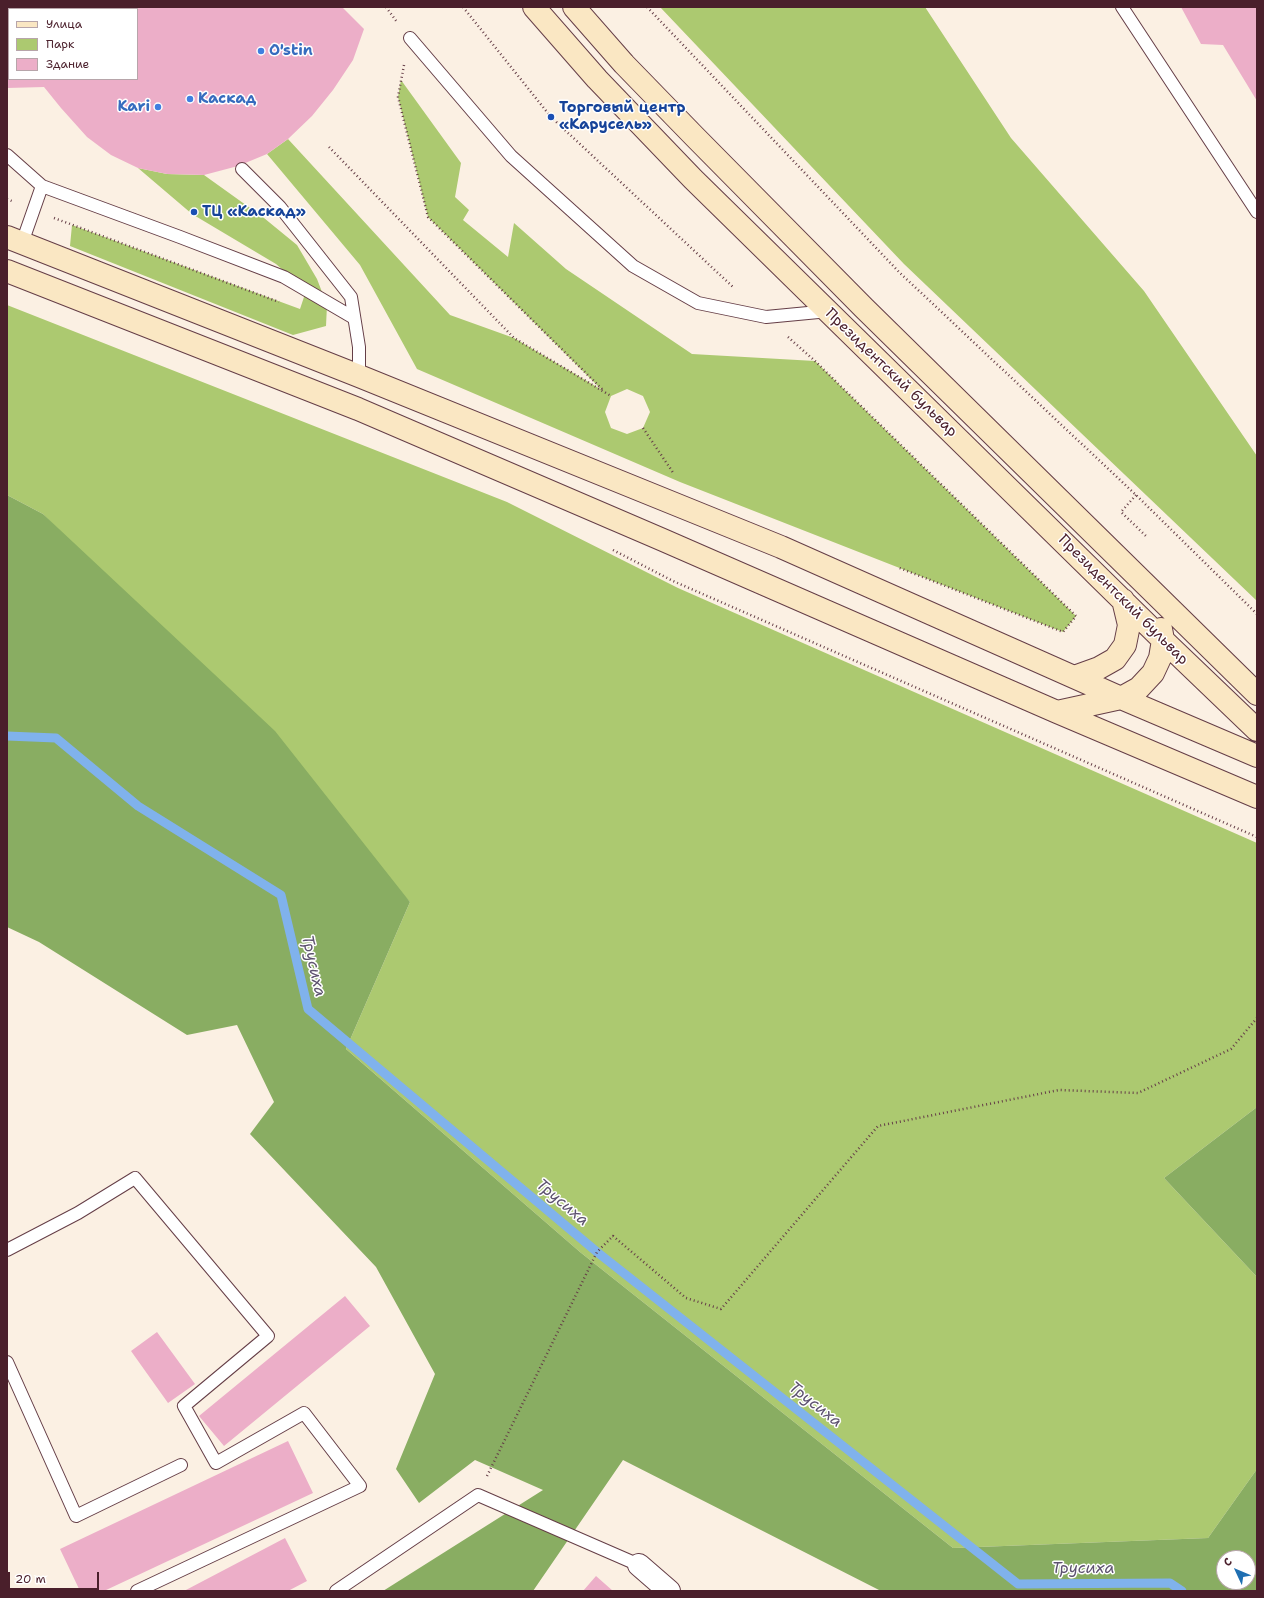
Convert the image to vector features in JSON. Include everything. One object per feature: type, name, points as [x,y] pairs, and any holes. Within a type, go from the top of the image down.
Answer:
[{"type":"main road","name":"Президентский бульвар","points":[[534,7],[597,79],[693,179],[1162,640],[1257,730]]},
{"type":"main road","name":"Президентский бульвар","points":[[574,7],[624,64],[870,314],[1146,587],[1257,694]]},
{"type":"main road","points":[[15,240],[359,376],[781,547],[1121,698],[1257,756]]},
{"type":"main road","points":[[7,271],[358,409],[1057,712],[1257,796]]},
{"type":"main road","points":[[1057,712],[1121,698],[1139,688],[1153,673],[1160,658],[1162,640],[1160,620],[1146,587]]},
{"type":"main road","points":[[1074,677],[1100,668],[1115,659],[1125,645],[1129,625],[1123,600]]},
{"type":"street","points":[[639,1565],[669,1591]]},
{"type":"lane","points":[[1122,7],[1257,212]]},
{"type":"lane","points":[[410,38],[511,156],[632,266],[698,303],[766,317],[829,311]]},
{"type":"lane","points":[[7,156],[42,186],[284,277],[354,318]]},
{"type":"lane","points":[[242,170],[280,208],[351,297],[359,347],[359,376]]},
{"type":"lane","points":[[15,240],[42,186]]},
{"type":"lane","points":[[7,1250],[78,1213],[135,1178],[268,1336],[184,1406],[216,1463],[304,1413],[360,1486],[137,1591]]},
{"type":"lane","points":[[7,1362],[76,1516],[181,1465]]},
{"type":"lane","points":[[336,1591],[478,1495],[639,1565]]},
{"type":"path","points":[[463,7],[552,117],[735,289]]},
{"type":"path","points":[[647,7],[899,272],[1136,495],[1257,614]]},
{"type":"path","points":[[401,80],[398,97],[428,218],[604,391]]},
{"type":"path","points":[[329,147],[514,338],[611,396]]},
{"type":"path","points":[[72,225],[285,304]]},
{"type":"path","points":[[802,350],[1076,616],[1063,632],[894,566]]},
{"type":"path","points":[[643,428],[676,476]]},
{"type":"path","points":[[1136,495],[1121,512],[1146,536]]},
{"type":"path","points":[[612,549],[681,584],[1257,838]]},
{"type":"path","points":[[478,1495],[597,1252],[613,1236],[686,1298],[721,1309],[878,1126],[1059,1090],[1138,1093],[1232,1049],[1257,1018]]},
{"type":"green space","points":[[660,7],[925,7],[1011,138],[1144,291],[1257,456],[1257,601],[904,264]]},
{"type":"green space","points":[[401,80],[461,163],[455,197],[469,210],[463,220],[508,257],[514,223],[566,269],[692,354],[815,361],[1076,616],[1063,632],[680,482],[417,369],[360,265],[267,154],[288,139],[450,315],[514,338],[602,390],[428,217],[398,97]],"holes":[[[627,389],[643,396],[650,412],[643,428],[627,434],[611,428],[605,412],[611,396]]]},
{"type":"green space","points":[[138,168],[167,174],[204,175],[264,218],[297,245],[317,279],[327,305],[326,326],[293,335],[70,246],[72,225],[300,309],[304,297],[299,284],[276,264],[192,214]]},
{"type":"green space","points":[[7,305],[507,502],[678,588],[1257,843],[1257,1107],[1164,1178],[1257,1277],[1257,1469],[1208,1538],[953,1548],[580,1252],[346,1049],[410,902],[43,514],[7,495]]},
{"type":"green space","points":[[7,495],[43,514],[275,731],[410,902],[346,1049],[580,1252],[953,1548],[1208,1538],[1257,1469],[1257,1591],[881,1591],[623,1460],[533,1591],[383,1591],[543,1490],[475,1460],[419,1503],[396,1469],[435,1374],[376,1267],[250,1134],[274,1102],[237,1025],[187,1035],[39,942],[7,927]]},
{"type":"green space","points":[[1257,1107],[1257,1277],[1164,1178]]},
{"type":"building","name":"Каскад","points":[[7,7],[342,7],[364,29],[353,60],[333,90],[312,116],[288,139],[267,154],[238,166],[204,175],[167,174],[138,168],[111,155],[87,137],[44,87],[7,88]]},
{"type":"building","points":[[1181,7],[1257,7],[1257,101],[1223,45],[1201,44]]},
{"type":"building","points":[[345,1296],[370,1326],[224,1446],[199,1416]]},
{"type":"building","points":[[157,1332],[195,1384],[168,1403],[131,1351]]},
{"type":"building","points":[[288,1441],[313,1493],[104,1591],[80,1591],[60,1549]]},
{"type":"building","points":[[285,1538],[307,1581],[288,1591],[184,1591]]},
{"type":"building","points":[[596,1576],[613,1591],[583,1591]]},
{"type":"waterway","name":"Трусиха","points":[[7,736],[56,738],[138,806],[281,895],[308,1009],[597,1252],[1018,1584],[1170,1583],[1182,1591]]},
{"type":"place","name":"O'stin","points":[[261,51]]},
{"type":"place","name":"Каскад","points":[[190,99]]},
{"type":"place","name":"Kari","points":[[158,107]]},
{"type":"place","name":"Торговый центр «Карусель»","points":[[551,117]]},
{"type":"place","name":"ТЦ «Каскад»","points":[[194,212]]}]
